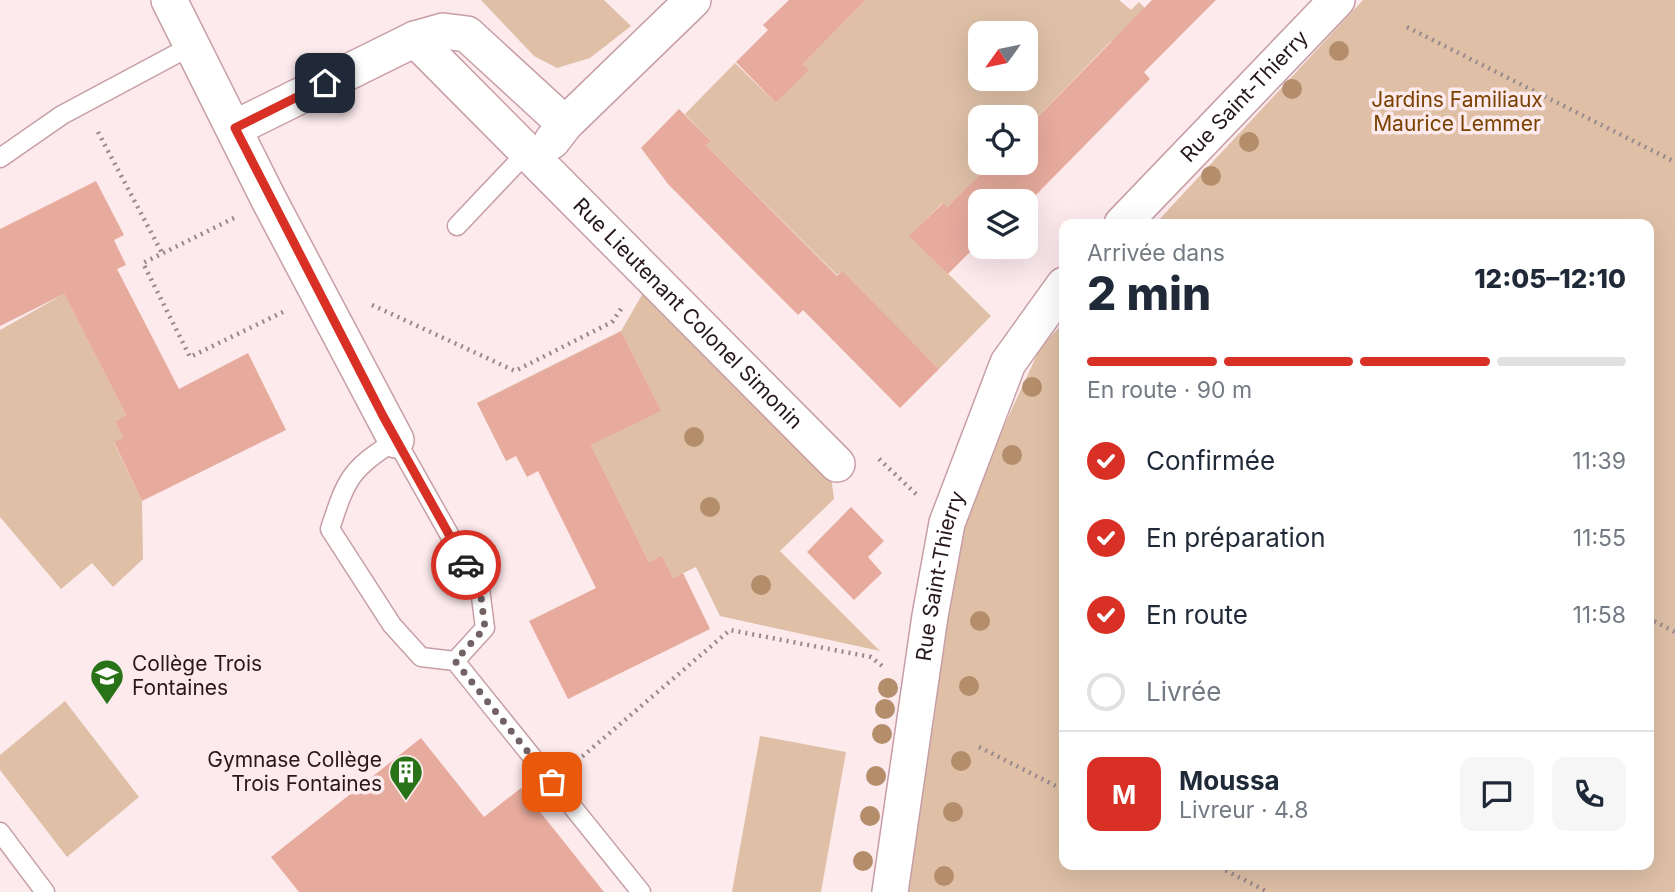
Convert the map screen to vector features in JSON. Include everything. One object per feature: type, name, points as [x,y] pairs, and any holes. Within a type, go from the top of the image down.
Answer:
[{"type":"street","points":[[169,0],[396,440]]},
{"type":"street","points":[[533,156],[692,0]]},
{"type":"street","name":"Rue Saint-Thierry","points":[[1127,219],[1337,0]]},
{"type":"street","points":[[235,128],[415,39],[443,31],[467,34],[565,124]]},
{"type":"street","name":"Rue Lieutenant Colonel Simonin","points":[[415,39],[837,464]]},
{"type":"street","name":"Rue Saint-Thierry","points":[[890,892],[920,680],[947,523],[964,471],[1008,363],[1059,292]]},
{"type":"lane","points":[[0,158],[62,115],[191,46]]},
{"type":"lane","points":[[457,226],[533,156]]},
{"type":"lane","points":[[455,661],[485,628],[480,589],[396,440],[366,460],[345,484],[330,529],[392,625],[421,657],[455,661],[641,892]]},
{"type":"lane","points":[[0,832],[45,892]]},
{"type":"path","points":[[1406,27],[1675,162]]},
{"type":"path","points":[[83,104],[162,253]]},
{"type":"path","points":[[270,200],[143,263],[190,357],[325,306],[371,304],[515,371],[612,322],[646,270]]},
{"type":"path","points":[[837,464],[860,442],[947,523]]},
{"type":"path","points":[[1654,621],[1675,632]]},
{"type":"path","points":[[552,782],[730,630],[870,657],[896,677],[920,680]]},
{"type":"path","points":[[979,747],[1059,787]]},
{"type":"path","points":[[1225,870],[1268,892]]},
{"type":"green space","points":[[481,0],[604,0],[631,26],[590,58],[557,68],[534,56]]},
{"type":"green space","points":[[866,0],[1119,0],[1131,10],[1139,2],[1176,40],[1144,72],[1111,41],[1038,117],[1038,105],[968,105],[968,175],[980,175],[947,207],[942,203],[910,236],[991,316],[939,369],[841,272],[837,275],[706,145],[710,140],[685,114],[735,63],[776,103],[808,70],[803,64]]},
{"type":"green space","name":"Jardins Familiaux Maurice Lemmer","points":[[1363,0],[1675,0],[1675,892],[904,892],[952,576],[976,487],[1040,348],[1059,327],[1059,870],[1654,870],[1654,219],[1160,219]]},
{"type":"green space","points":[[646,288],[831,476],[834,499],[780,551],[880,651],[720,616],[696,567],[673,578],[662,555],[649,562],[591,445],[660,410],[621,331]]},
{"type":"green space","points":[[64,294],[126,415],[115,421],[123,438],[114,443],[142,501],[143,559],[113,587],[92,563],[61,589],[0,517],[0,330]]},
{"type":"green space","points":[[65,701],[139,797],[67,857],[0,770],[0,755]]},
{"type":"green space","points":[[760,736],[846,752],[821,892],[732,892]]},
{"type":"building","points":[[789,0],[866,0],[803,64],[809,70],[776,103],[736,62],[768,30],[763,25]]},
{"type":"building","points":[[1152,0],[1216,0],[1144,72],[1150,79],[1038,193],[1038,189],[968,189],[968,254],[948,274],[909,236],[943,203],[947,207],[980,175],[1038,175],[1038,117]]},
{"type":"building","points":[[679,109],[711,141],[706,145],[837,276],[842,271],[939,369],[900,408],[803,310],[798,315],[754,271],[668,184],[641,148]]},
{"type":"building","points":[[96,181],[124,235],[114,240],[126,265],[117,269],[179,389],[248,353],[286,430],[142,501],[114,442],[123,438],[115,421],[126,415],[64,294],[0,326],[0,229]]},
{"type":"building","points":[[621,331],[661,411],[591,445],[649,562],[662,555],[673,578],[683,573],[710,629],[568,699],[529,621],[596,588],[538,471],[527,477],[516,456],[506,461],[477,403]]},
{"type":"building","points":[[851,507],[884,541],[868,557],[882,573],[854,600],[807,552]]},
{"type":"building","name":"Gymnase Collège Trois Fontaines","points":[[421,738],[484,817],[521,788],[604,892],[299,892],[271,857]]},
{"type":"way so far","points":[[466,565],[480,589],[485,628],[455,661],[552,782]]},
{"type":"place","name":"Collège Trois Fontaines","points":[[107,706]]},
{"type":"place","name":"Gymnase Collège Trois Fontaines","points":[[406,802]]},
{"type":"route","points":[[325,83],[235,128],[383,416],[466,565]]}]
